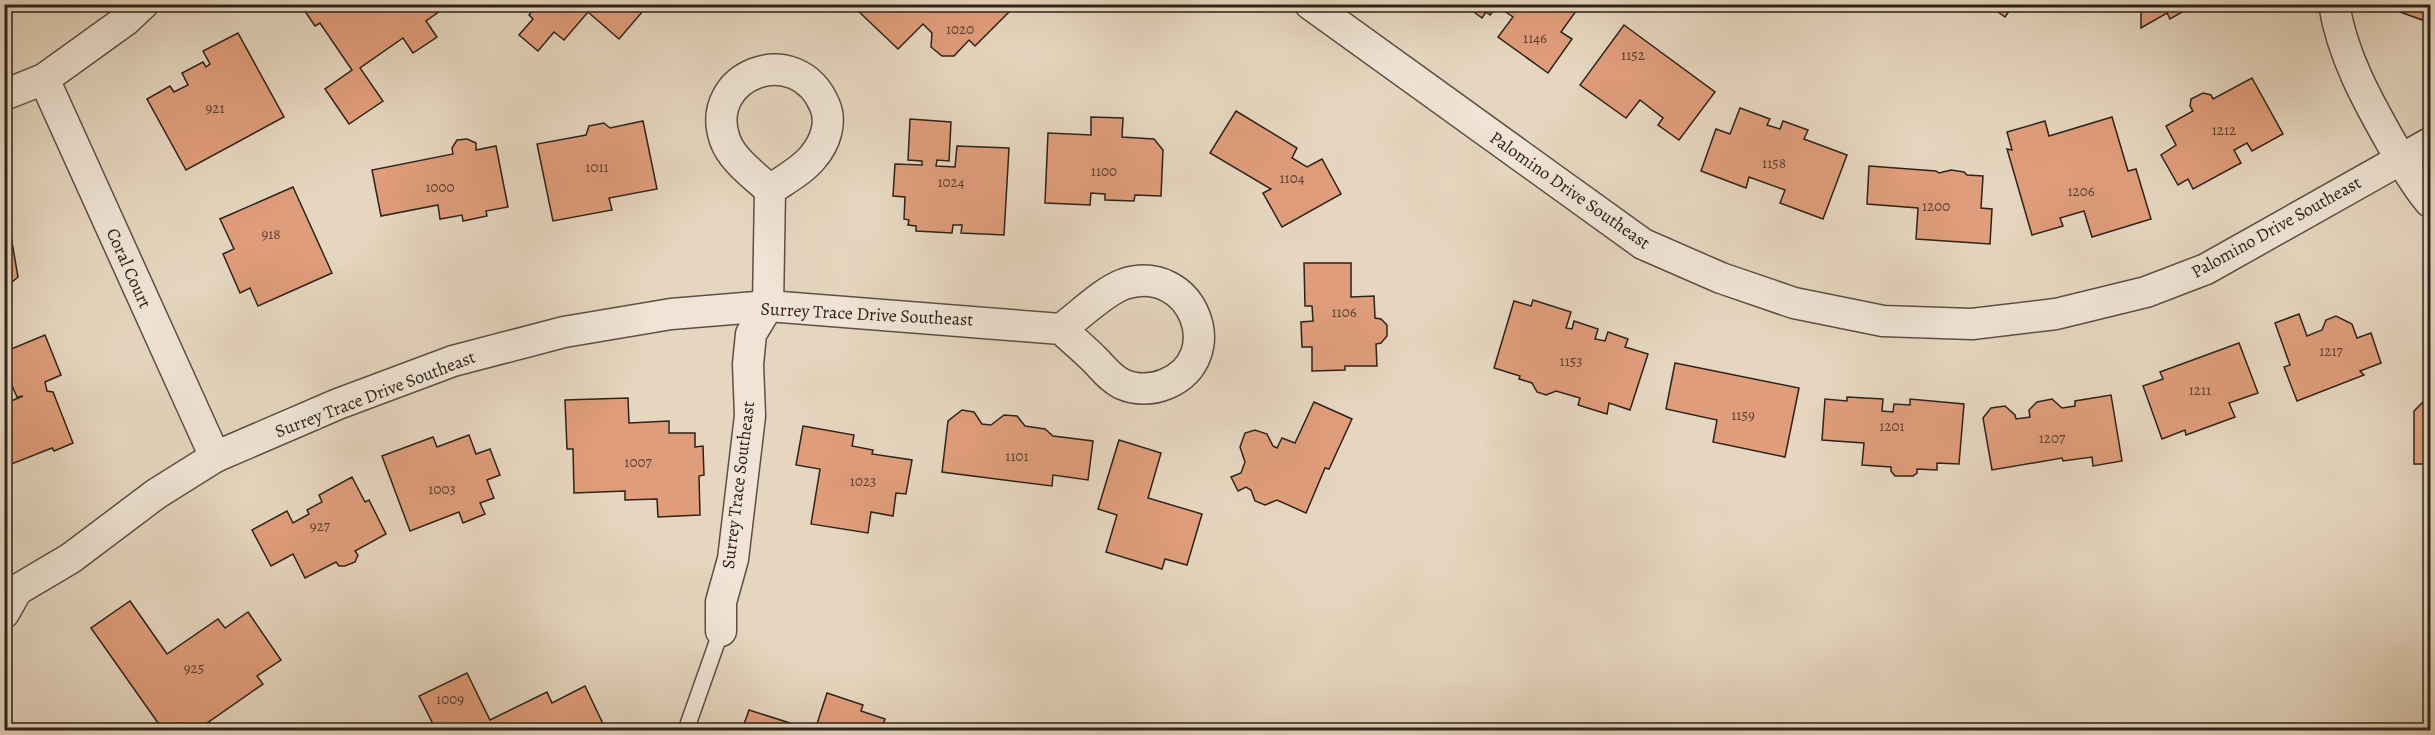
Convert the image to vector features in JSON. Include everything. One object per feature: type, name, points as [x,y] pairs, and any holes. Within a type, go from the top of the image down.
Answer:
[{"type":"street","points":[[4,95],[44,79],[126,20],[143,4]]},
{"type":"street","name":"Palomino Drive Southeast","points":[[1310,4],[1643,244],[1721,278],[1794,303],[1883,321],[1972,324],[2056,314],[2146,292],[2206,269],[2430,143]]},
{"type":"street","points":[[2334,4],[2337,27],[2365,96],[2401,159],[2430,201]]},
{"type":"street","name":"Coral Court","points":[[44,79],[215,458]]},
{"type":"street","points":[[768,306],[770,190]]},
{"type":"street","name":"Surrey Trace Drive Southeast","points":[[9,595],[71,558],[156,494],[215,458],[338,404],[453,361],[564,332],[671,314],[768,306],[1061,329]]},
{"type":"street","name":"Surrey Trace Southeast","points":[[721,631],[721,602],[733,559],[750,416],[748,364],[751,334],[768,306]]},
{"type":"lane","points":[[686,730],[721,631]]},
{"type":"building","points":[[300,4],[435,4],[440,11],[426,21],[437,37],[413,53],[403,38],[360,68],[383,101],[349,124],[325,89],[352,70],[320,23],[315,26]]},
{"type":"building","points":[[538,4],[649,4],[619,39],[588,12],[564,40],[554,32],[538,51],[519,35],[533,19],[529,15]]},
{"type":"building","points":[[857,4],[1003,4],[1010,11],[975,46],[969,40],[954,56],[942,56],[931,47],[932,33],[923,24],[898,49],[854,7]]},
{"type":"building","points":[[1463,4],[1581,4],[1561,32],[1572,39],[1548,73],[1498,37],[1513,17],[1497,6],[1490,15],[1486,12],[1482,18]]},
{"type":"building","points":[[1987,4],[2014,4],[2005,17]]},
{"type":"building","points":[[2141,4],[2196,4],[2170,19],[2167,13],[2141,28]]},
{"type":"building","points":[[2394,4],[2430,4],[2430,6],[2425,21],[2392,9]]},
{"type":"building","points":[[1624,25],[1715,92],[1679,140],[1658,125],[1663,118],[1640,100],[1626,118],[1580,85]]},
{"type":"building","points":[[238,33],[284,117],[186,170],[147,99],[170,86],[174,92],[188,85],[182,73],[203,62],[206,67],[210,64],[203,51]]},
{"type":"building","points":[[2252,78],[2283,134],[2252,151],[2247,143],[2234,150],[2241,163],[2193,189],[2188,179],[2178,185],[2161,155],[2176,145],[2166,126],[2193,111],[2190,106],[2191,99],[2203,93],[2211,95],[2213,99]]},
{"type":"building","points":[[1740,108],[1770,119],[1767,125],[1780,129],[1783,121],[1808,130],[1804,139],[1847,155],[1823,219],[1780,203],[1785,190],[1749,177],[1746,188],[1701,171],[1716,129],[1730,134]]},
{"type":"building","points":[[1236,111],[1297,148],[1292,158],[1307,167],[1322,159],[1341,194],[1282,227],[1263,193],[1271,189],[1210,153]]},
{"type":"building","points":[[1091,117],[1123,118],[1122,137],[1154,139],[1163,150],[1161,196],[1135,195],[1134,201],[1105,200],[1105,194],[1091,193],[1090,205],[1045,203],[1048,133],[1091,135]]},
{"type":"building","points":[[2112,117],[2128,171],[2136,169],[2151,219],[2092,237],[2084,211],[2060,218],[2063,226],[2032,235],[2007,149],[2012,150],[2007,132],[2045,121],[2049,136]]},
{"type":"building","points":[[910,119],[951,122],[949,161],[937,160],[936,166],[955,167],[957,146],[1009,148],[1004,235],[961,233],[962,225],[953,225],[952,233],[916,231],[916,226],[908,225],[909,220],[904,219],[905,197],[893,196],[895,164],[922,165],[922,161],[908,160]]},
{"type":"building","points":[[643,121],[657,189],[609,198],[612,210],[553,221],[537,144],[586,135],[589,126],[604,123],[610,128]]},
{"type":"building","points":[[467,139],[476,143],[476,150],[496,146],[508,207],[486,211],[487,216],[463,221],[462,215],[440,219],[438,205],[381,216],[372,170],[453,154],[452,148],[457,140]]},
{"type":"building","points":[[1869,166],[1939,173],[1951,170],[1964,172],[1967,175],[1983,176],[1981,208],[1992,209],[1990,244],[1916,239],[1918,208],[1867,204]]},
{"type":"building","points":[[293,187],[332,273],[258,306],[250,288],[240,293],[223,254],[234,249],[220,219]]},
{"type":"building","points":[[7,213],[18,277],[12,282],[4,283],[4,214]]},
{"type":"building","points":[[1304,263],[1351,263],[1351,297],[1374,296],[1375,318],[1381,319],[1387,325],[1387,336],[1381,343],[1376,344],[1377,366],[1345,366],[1345,370],[1312,371],[1312,347],[1302,347],[1301,322],[1313,321],[1312,306],[1305,306]]},
{"type":"building","points":[[1533,300],[1571,312],[1566,328],[1572,329],[1574,321],[1598,329],[1595,339],[1605,341],[1608,332],[1628,339],[1625,347],[1648,354],[1630,410],[1609,403],[1607,414],[1578,405],[1580,398],[1556,391],[1546,395],[1537,392],[1532,383],[1519,379],[1520,376],[1494,368],[1514,301],[1531,306]]},
{"type":"building","points":[[2299,314],[2307,336],[2322,330],[2326,320],[2336,316],[2352,324],[2357,338],[2371,333],[2381,363],[2360,371],[2364,375],[2297,401],[2284,367],[2290,365],[2275,323]]},
{"type":"building","points":[[45,335],[61,375],[45,382],[47,391],[53,392],[73,443],[54,451],[52,448],[4,467],[4,404],[23,396],[17,397],[4,368],[4,352]]},
{"type":"building","points":[[2239,343],[2258,393],[2229,403],[2235,417],[2186,435],[2185,430],[2162,439],[2143,386],[2163,379],[2160,372]]},
{"type":"building","points":[[1675,363],[1799,388],[1785,457],[1713,442],[1717,420],[1666,409]]},
{"type":"building","points":[[2111,395],[2122,461],[2093,466],[2092,457],[2063,461],[2062,458],[1992,470],[1983,418],[1991,408],[2005,406],[2015,415],[2016,419],[2030,417],[2029,410],[2037,402],[2052,399],[2062,408],[2075,406],[2075,401]]},
{"type":"building","points":[[1847,397],[1883,399],[1882,411],[1893,412],[1894,404],[1910,405],[1910,399],[1964,404],[1959,464],[1937,463],[1937,470],[1917,469],[1917,473],[1913,476],[1895,476],[1891,467],[1862,465],[1864,443],[1822,440],[1825,399],[1847,401]]},
{"type":"building","points":[[628,398],[629,423],[669,421],[669,433],[695,433],[695,447],[703,446],[704,475],[699,476],[700,515],[658,517],[657,499],[625,500],[625,491],[574,493],[573,449],[567,449],[565,400]]},
{"type":"building","points":[[2430,401],[2430,464],[2414,464],[2414,411],[2423,402]]},
{"type":"building","points":[[1314,402],[1352,419],[1329,469],[1325,468],[1306,513],[1277,500],[1265,505],[1255,501],[1251,490],[1246,487],[1238,491],[1231,477],[1241,473],[1245,462],[1240,447],[1245,433],[1255,430],[1267,434],[1273,446],[1277,448],[1282,438],[1295,443]]},
{"type":"building","points":[[962,410],[974,412],[982,424],[991,425],[1004,415],[1017,416],[1025,426],[1045,429],[1053,436],[1093,441],[1088,480],[1053,475],[1052,486],[942,472],[948,421]]},
{"type":"building","points":[[803,426],[854,435],[852,446],[873,450],[872,454],[912,460],[906,494],[896,493],[893,516],[871,512],[868,533],[811,524],[820,469],[796,465]]},
{"type":"building","points":[[469,435],[476,454],[490,449],[500,475],[487,480],[494,498],[480,503],[485,514],[463,523],[459,512],[410,531],[382,456],[433,437],[437,447]]},
{"type":"building","points":[[1119,440],[1161,453],[1148,498],[1202,514],[1187,565],[1165,559],[1162,569],[1106,552],[1117,515],[1098,509]]},
{"type":"building","points":[[352,477],[365,502],[369,500],[386,534],[355,551],[358,555],[355,562],[339,566],[336,562],[305,578],[293,554],[271,566],[252,530],[287,511],[293,523],[309,514],[307,510],[322,502],[319,495]]},
{"type":"building","points":[[130,601],[167,654],[218,619],[225,628],[248,612],[281,660],[257,676],[263,684],[197,730],[188,730],[183,723],[173,730],[163,730],[91,628]]},
{"type":"building","points":[[467,673],[490,720],[547,692],[552,703],[585,686],[606,730],[436,730],[419,696]]},
{"type":"building","points":[[827,693],[863,705],[861,711],[885,719],[881,730],[815,730]]},
{"type":"building","points":[[749,710],[812,730],[742,730]]}]
